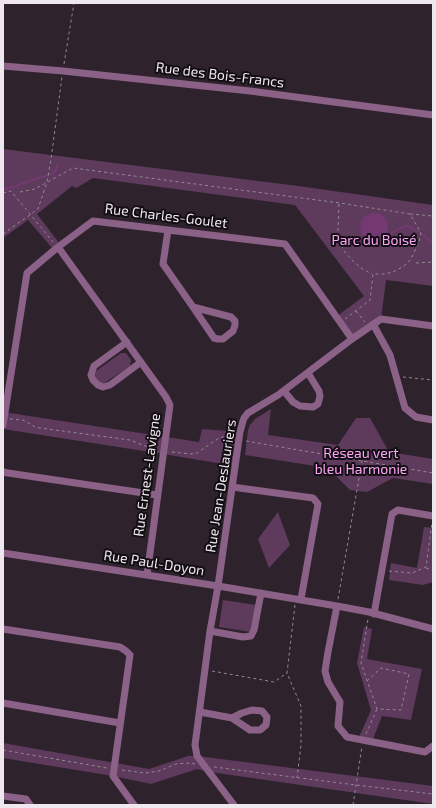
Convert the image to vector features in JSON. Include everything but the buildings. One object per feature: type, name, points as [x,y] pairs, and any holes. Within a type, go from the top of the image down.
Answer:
[{"type":"street","name":"Rue des Bois-Francs","points":[[3,66],[63,71],[250,92],[433,115]]},
{"type":"street","name":"Rue Charles-Goulet","points":[[4,421],[27,273],[58,247],[93,221],[285,244],[352,339]]},
{"type":"street","points":[[168,230],[163,264],[214,338],[223,339],[233,331],[235,321],[232,317],[193,307]]},
{"type":"street","name":"Rue Ernest-Lavigne","points":[[58,247],[166,397],[170,405],[147,575]]},
{"type":"street","name":"Rue Jean-Deslauriers","points":[[234,805],[197,756],[195,745],[210,630],[244,418],[246,415],[284,391],[381,318],[433,326]]},
{"type":"street","points":[[371,326],[390,355],[405,408],[416,417],[433,420]]},
{"type":"street","points":[[127,342],[94,366],[90,375],[93,380],[98,386],[103,387],[110,385],[141,362]]},
{"type":"street","points":[[284,391],[293,402],[300,406],[314,407],[318,404],[320,396],[319,391],[308,373]]},
{"type":"street","points":[[3,472],[158,495]]},
{"type":"street","points":[[232,487],[313,498],[318,504],[298,599]]},
{"type":"street","points":[[371,613],[382,570],[392,514],[398,510],[433,516]]},
{"type":"street","name":"Rue Paul-Doyon","points":[[3,553],[298,599],[371,613],[433,629]]},
{"type":"street","points":[[210,630],[243,637],[251,636],[254,630],[261,593]]},
{"type":"street","points":[[337,606],[325,671],[328,682],[340,702],[338,726],[347,737],[425,752],[433,746]]},
{"type":"street","points":[[3,629],[120,647],[130,655],[113,776],[134,805]]},
{"type":"street","points":[[3,703],[120,723]]},
{"type":"street","points":[[200,712],[232,718]]},
{"type":"street","points":[[3,796],[26,799],[30,805]]},
{"type":"path","points":[[3,234],[38,208],[47,182],[74,3]]},
{"type":"path","points":[[20,192],[35,189],[73,168],[433,216]]},
{"type":"path","points":[[3,193],[11,191],[58,247]]},
{"type":"path","points":[[340,203],[338,230],[344,251],[361,268],[373,274],[393,272],[404,266],[411,258],[419,242],[421,233],[410,214]]},
{"type":"path","points":[[416,263],[433,262]]},
{"type":"path","points":[[340,323],[370,300],[373,274]]},
{"type":"path","points":[[356,310],[371,326]]},
{"type":"path","points":[[396,377],[433,380]]},
{"type":"path","points":[[4,421],[23,420],[35,427],[130,440],[153,449],[192,454],[219,438],[224,437],[433,473]]},
{"type":"path","points":[[337,606],[362,461]]},
{"type":"path","points":[[426,567],[432,524]]},
{"type":"path","points":[[382,570],[412,573],[426,567],[433,570]]},
{"type":"path","points":[[297,778],[301,745],[301,706],[287,673],[298,599]]},
{"type":"path","points":[[353,805],[363,740],[377,709],[361,664],[371,613]]},
{"type":"path","points":[[367,681],[381,668],[409,674],[401,710],[377,709]]},
{"type":"path","points":[[205,670],[274,682],[287,673]]},
{"type":"path","points":[[3,750],[145,773],[159,771],[176,764],[190,763],[356,786],[433,794]]},
{"type":"green space","name":"Parc du Boisé","points":[[3,149],[298,186],[433,205],[433,286],[386,280],[381,319],[352,339],[336,317],[364,296],[295,205],[93,178],[76,188],[72,186],[37,214],[60,244],[53,249],[28,220],[3,238]]},
{"type":"green space","points":[[121,353],[126,353],[131,360],[130,366],[106,382],[102,384],[99,383],[94,376],[96,371]]},
{"type":"green space","name":"Réseau vert bleu Harmonie","points":[[271,409],[268,435],[338,445],[356,418],[370,418],[389,452],[433,459],[433,484],[393,478],[367,492],[350,490],[328,468],[245,455],[250,425],[255,419]]},
{"type":"green space","points":[[3,412],[199,442],[202,429],[240,432],[235,466],[3,429]]},
{"type":"green space","points":[[278,512],[290,545],[269,568],[258,539]]},
{"type":"green space","points":[[424,527],[433,528],[433,582],[423,585],[389,580],[391,563],[417,568]]},
{"type":"green space","points":[[223,600],[256,605],[251,632],[219,627]]},
{"type":"green space","points":[[364,627],[372,629],[367,659],[422,669],[411,720],[382,716],[373,739],[359,737],[371,710],[357,663]]},
{"type":"green space","points":[[3,743],[149,769],[188,756],[197,756],[433,786],[433,804],[197,769],[151,784],[113,776],[3,758]]},
{"type":"shaded area","points":[[374,213],[384,217],[388,227],[384,237],[374,241],[364,237],[360,227],[364,217]]},
{"type":"waterway","points":[[3,190],[51,174],[56,170],[58,164]]},
{"type":"waterway","points":[[384,238],[400,228],[407,226],[421,233],[433,243]]}]
